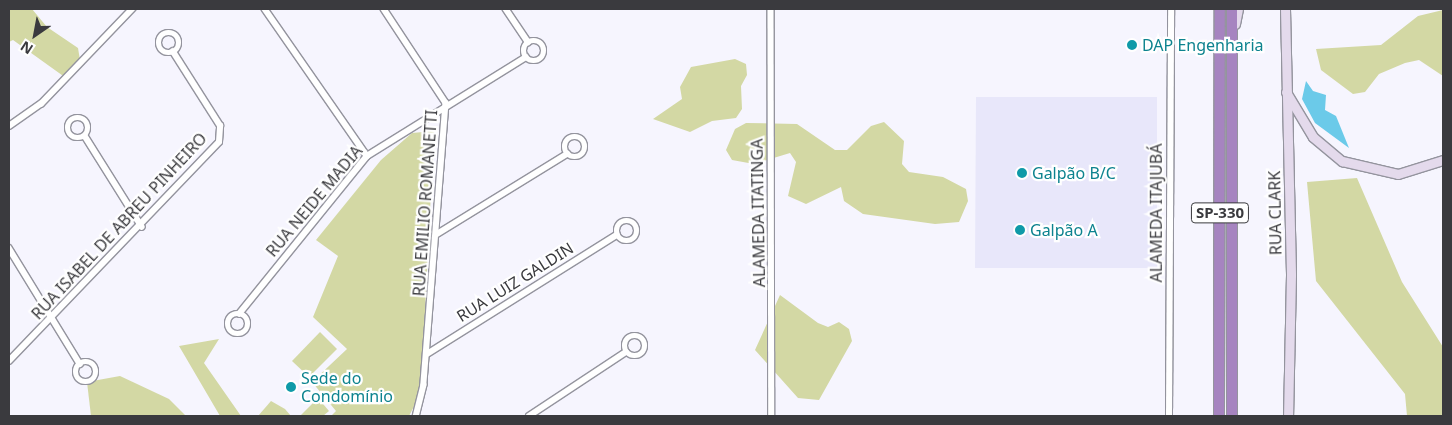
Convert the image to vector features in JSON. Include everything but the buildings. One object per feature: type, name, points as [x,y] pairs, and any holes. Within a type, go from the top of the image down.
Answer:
[{"type":"highway","name":"SP-330","points":[[1219,416],[1220,9]]},
{"type":"highway","name":"SP-330","points":[[1232,9],[1232,416]]},
{"type":"street","points":[[9,126],[41,104],[132,9]]},
{"type":"street","points":[[265,9],[367,156]]},
{"type":"street","name":"RUA EMILIO ROMANETTI","points":[[384,9],[446,103],[423,402],[416,416]]},
{"type":"street","points":[[506,9],[528,42],[526,57]]},
{"type":"street","name":"ALAMEDA ITATINGA","points":[[771,9],[772,416]]},
{"type":"street","name":"ALAMEDA ITAJUBÁ","points":[[1169,416],[1171,9]]},
{"type":"street","points":[[1232,36],[1238,9]]},
{"type":"street","name":"RUA CLARK","points":[[1285,9],[1285,89],[1291,220],[1288,416]]},
{"type":"street","name":"RUA NEIDE MADIA","points":[[239,314],[367,156],[446,103],[526,57],[535,61],[544,52],[538,41],[528,42]]},
{"type":"street","name":"RUA ISABEL DE ABREU PINHEIRO","points":[[9,361],[142,226],[221,137],[220,126],[173,52]]},
{"type":"street","points":[[1285,89],[1313,137],[1342,161],[1379,173],[1398,174],[1443,160]]},
{"type":"street","points":[[85,136],[142,226]]},
{"type":"street","points":[[437,234],[567,154]]},
{"type":"street","name":"RUA LUIZ GALDIN","points":[[427,354],[617,234]]},
{"type":"street","points":[[9,248],[80,364]]},
{"type":"street","points":[[529,416],[626,352]]},
{"type":"shaded area","points":[[976,97],[1157,97],[1157,268],[975,268]]},
{"type":"green space","points":[[9,9],[32,9],[47,27],[78,48],[80,60],[66,78],[13,40],[9,42]]},
{"type":"green space","points":[[1443,10],[1443,76],[1419,60],[1405,63],[1379,74],[1365,92],[1353,94],[1321,70],[1316,49],[1381,45],[1418,16]]},
{"type":"green space","points":[[735,59],[746,64],[747,75],[741,86],[742,109],[736,118],[712,121],[690,132],[653,119],[682,99],[680,87],[691,67]]},
{"type":"green space","points":[[884,122],[904,141],[902,164],[909,172],[943,177],[966,189],[968,201],[959,222],[935,224],[863,214],[844,201],[841,187],[806,204],[788,196],[796,162],[790,153],[754,164],[732,160],[726,150],[735,129],[746,123],[797,124],[835,150],[847,150],[871,126]]},
{"type":"green space","points":[[434,131],[421,393],[409,416],[331,416],[336,411],[312,382],[347,349],[313,317],[338,256],[316,240],[381,160],[412,133]]},
{"type":"green space","points":[[1357,178],[1402,282],[1443,347],[1443,416],[1407,416],[1405,394],[1316,281],[1307,182]]},
{"type":"green space","points":[[780,295],[818,323],[828,327],[839,322],[849,329],[852,341],[819,400],[798,398],[755,350]]},
{"type":"green space","points":[[320,332],[337,349],[309,377],[292,361]]},
{"type":"green space","points":[[219,339],[204,363],[241,416],[220,416],[179,346]]},
{"type":"green space","points":[[120,376],[169,399],[186,416],[91,416],[87,382]]},
{"type":"green space","points":[[318,398],[329,411],[323,416],[300,416]]},
{"type":"green space","points":[[271,401],[285,409],[291,416],[258,416]]},
{"type":"water","points":[[1306,81],[1313,91],[1326,95],[1325,110],[1336,116],[1349,148],[1315,123],[1302,99]]},
{"type":"place","name":"DAP Engenharia","points":[[1132,45]]},
{"type":"place","name":"Galpão B/C","points":[[1022,173]]},
{"type":"place","name":"Galpão A","points":[[1020,230]]},
{"type":"place","name":"Sede do Condomínio","points":[[291,387]]}]
